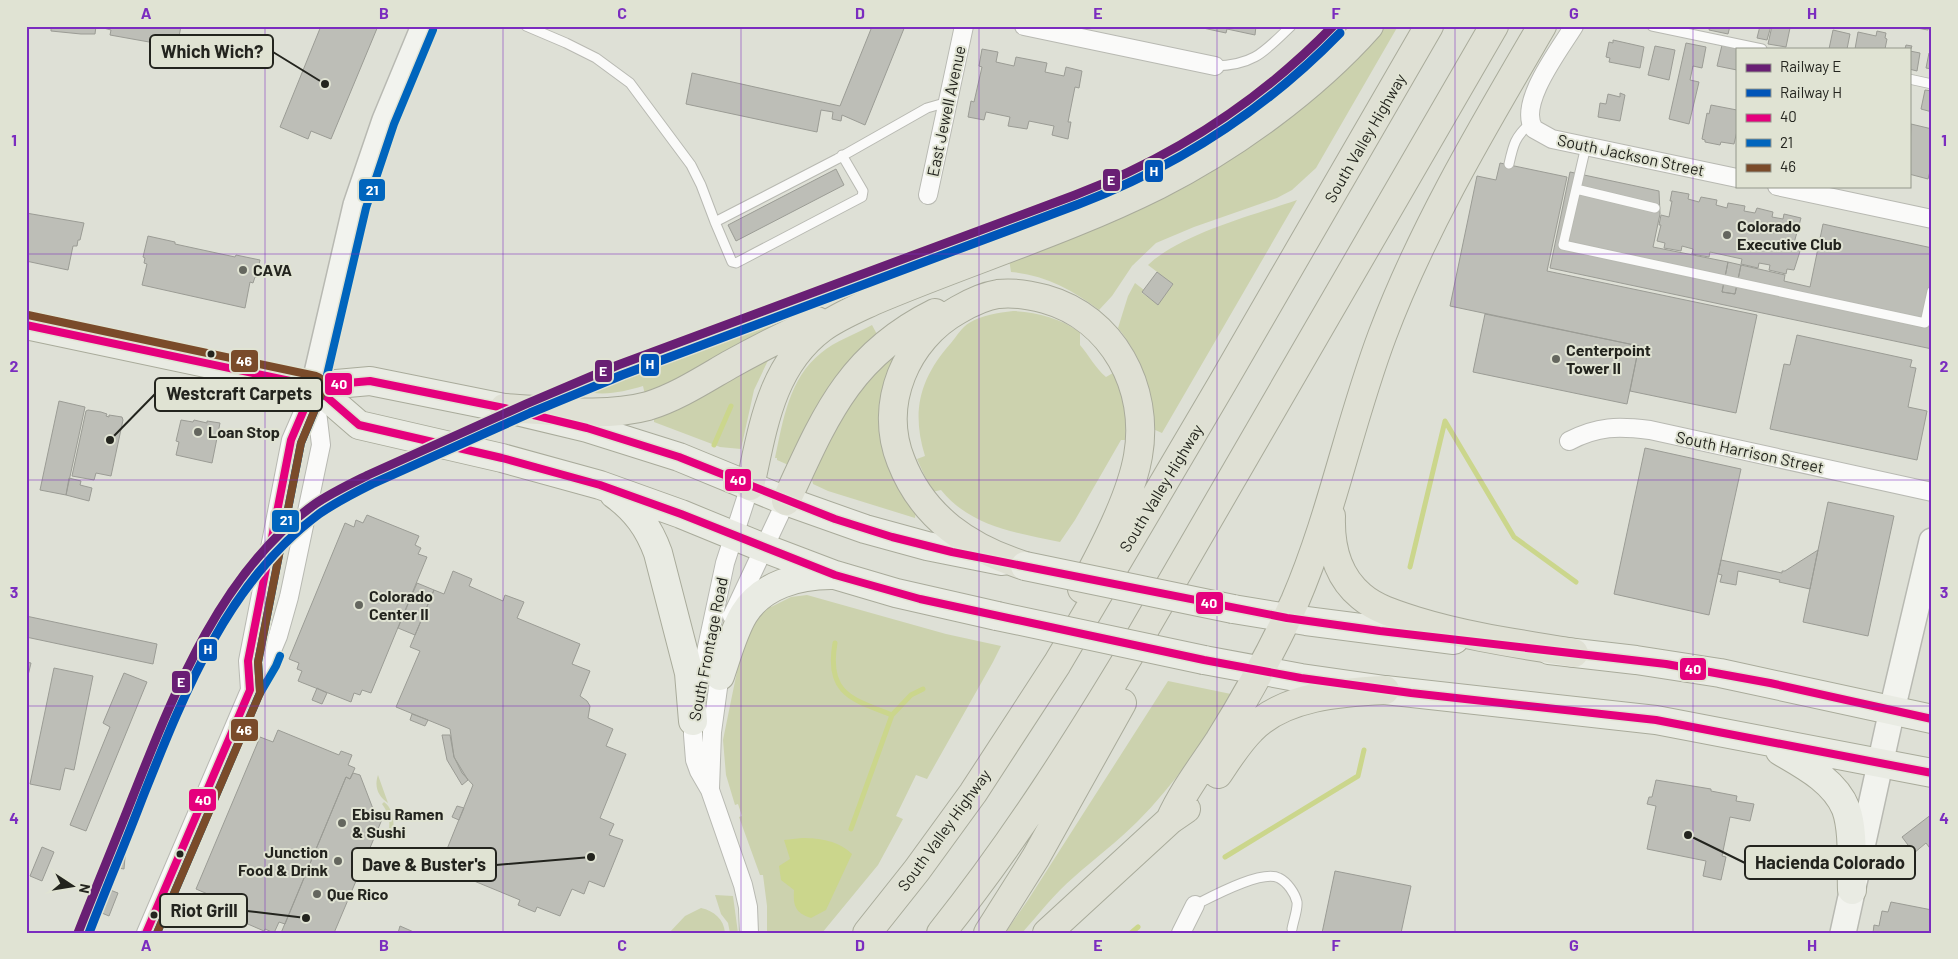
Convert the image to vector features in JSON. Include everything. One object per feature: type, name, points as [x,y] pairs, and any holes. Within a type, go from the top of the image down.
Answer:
[{"type":"highway","points":[[504,408],[601,412],[647,406],[680,392],[751,352],[796,330],[1105,209],[1158,185],[1224,146],[1296,95],[1339,58],[1369,26]]},
{"type":"highway","name":"South Valley Highway","points":[[867,933],[922,862],[990,768],[1048,679],[1228,374],[1429,26]]},
{"type":"highway","points":[[941,933],[1035,807],[1088,724],[1144,631],[1494,26]]},
{"type":"highway","points":[[1170,820],[1179,800],[1220,739],[1260,671],[1287,618],[1326,521],[1368,375],[1409,270],[1453,181],[1542,26]]},
{"type":"highway","points":[[997,294],[954,312],[941,321],[918,344],[908,359],[899,383],[893,407],[893,425],[895,444],[904,470],[920,496],[938,517],[980,549],[1025,566]]},
{"type":"highway","points":[[786,501],[840,393],[871,357],[888,342],[928,316],[973,298],[997,294],[1028,295],[1051,300],[1073,311],[1097,327],[1118,352],[1131,377],[1138,404],[1140,430],[1136,468],[1122,505],[1094,567],[990,768]]},
{"type":"highway","points":[[750,486],[768,409],[788,364],[798,350],[823,327],[873,301]]},
{"type":"highway","points":[[988,933],[1036,857],[1130,688],[1223,517],[1310,344]]},
{"type":"highway","points":[[1342,462],[1332,508],[1331,538],[1342,573],[1348,583],[1362,597],[1378,607],[1432,626],[1480,637],[1574,653]]},
{"type":"highway","points":[[1047,933],[1170,820],[1187,808],[1211,784],[1250,730],[1261,722],[1286,708],[1311,698],[1337,693],[1386,690]]},
{"type":"main road","points":[[26,325],[314,386],[370,380],[504,408],[587,428],[679,457],[835,520],[901,540],[952,552],[1287,618],[1380,632],[1636,660],[1720,673],[1932,719]]},
{"type":"main road","points":[[314,386],[359,425],[502,458],[600,485],[682,514],[835,575],[896,593],[1260,671],[1386,690],[1656,720],[1932,773]]},
{"type":"main road","points":[[600,485],[631,507],[646,526],[654,541],[689,672],[693,721]]},
{"type":"main road","points":[[720,676],[743,616],[759,596],[770,589],[791,581],[823,575],[835,575]]},
{"type":"main road","points":[[1763,742],[1810,770],[1832,788],[1840,798],[1849,820],[1852,890]]},
{"type":"street","points":[[250,690],[248,660],[291,440],[314,386],[356,205],[385,120],[424,26]]},
{"type":"street","name":"East Jewell Avenue","points":[[928,195],[964,26]]},
{"type":"street","points":[[1024,26],[1215,66]]},
{"type":"street","points":[[1530,124],[1529,109],[1533,97],[1574,26]]},
{"type":"street","name":"South Jackson Street","points":[[1530,124],[1544,136],[1736,178]]},
{"type":"street","points":[[1786,188],[1932,219]]},
{"type":"street","points":[[146,933],[250,690],[267,662],[280,629],[289,597],[321,445],[314,386]]},
{"type":"street","name":"South Harrison Street","points":[[1569,440],[1594,431],[1613,427],[1650,430],[1932,492]]},
{"type":"street","name":"South Frontage Road","points":[[749,933],[748,906],[743,885],[710,790],[699,772],[696,760],[693,721],[725,563],[750,486]]},
{"type":"street","name":"South Frontage Road","points":[[710,790],[712,732],[725,641],[732,619],[786,501]]},
{"type":"street","points":[[1843,933],[1892,710],[1932,541]]},
{"type":"street","points":[[1181,933],[1195,905]]},
{"type":"lane","points":[[526,26],[596,58],[630,83],[691,165],[732,262],[736,263],[862,197],[863,191],[842,155]]},
{"type":"lane","points":[[1215,66],[1250,61],[1291,26]]},
{"type":"lane","points":[[1652,26],[1757,48]]},
{"type":"lane","points":[[1910,79],[1932,84]]},
{"type":"lane","points":[[715,222],[926,108],[948,102]]},
{"type":"lane","points":[[1509,164],[1513,144],[1520,132],[1530,124]]},
{"type":"lane","points":[[1586,146],[1563,245],[1925,322],[1932,292]]},
{"type":"lane","points":[[1576,189],[1654,208]]},
{"type":"lane","points":[[1195,905],[1231,886],[1266,876],[1278,877],[1290,887],[1297,903],[1292,929]]},
{"type":"shaded area","points":[[1381,26],[1398,26],[1316,168],[1292,190],[1277,198],[1194,227],[1156,243],[1132,266],[1112,296],[1099,310],[1079,296],[1058,285],[1035,276],[1011,272],[1009,259],[1132,213],[1210,173],[1242,149]]},
{"type":"shaded area","points":[[1297,200],[1162,433],[1153,429],[1151,402],[1140,363],[1118,328],[1128,296],[1135,283],[1144,290],[1142,293],[1158,304],[1173,284],[1148,265],[1162,254],[1218,226]]},
{"type":"shaded area","points":[[1013,311],[1048,317],[1080,332],[1080,345],[1099,370],[1106,377],[1113,373],[1124,405],[1125,440],[1121,440],[1075,520],[1060,542],[1011,531],[980,520],[966,512],[941,490],[932,492],[917,459],[925,456],[919,424],[921,396],[925,382],[940,356],[959,332],[974,320]]},
{"type":"shaded area","points":[[766,315],[770,328],[679,380],[645,395],[643,386],[620,392],[596,393],[581,390]]},
{"type":"shaded area","points":[[872,325],[879,338],[793,467],[777,460],[775,458],[785,415],[794,387],[801,375],[821,353],[839,341]]},
{"type":"shaded area","points":[[902,345],[896,355],[916,510],[915,518],[828,491],[813,484],[811,476],[825,444],[859,386]]},
{"type":"shaded area","points":[[772,352],[754,390],[741,449],[720,447],[654,422],[654,414]]},
{"type":"shaded area","points":[[807,595],[946,634],[1001,646],[927,779],[916,775],[896,816],[903,819],[878,865],[822,933],[767,933],[767,906],[763,875],[760,875],[739,817],[742,816],[738,804],[735,805],[726,775],[723,740],[743,642],[765,601],[771,607],[791,597]]},
{"type":"shaded area","points":[[1168,681],[1231,694],[1188,761],[1151,808],[1053,897],[1022,933],[1005,933],[1028,900]]},
{"type":"shaded area","points":[[378,775],[388,803],[378,791],[376,783]]},
{"type":"shaded area","points":[[384,802],[390,809],[393,817],[392,835],[388,834],[389,822],[388,815],[382,804]]},
{"type":"shaded area","points":[[802,838],[829,841],[841,846],[852,854],[826,910],[811,918],[801,914],[796,908],[794,890],[781,880],[779,866],[790,859],[784,840]]},
{"type":"shaded area","points":[[715,895],[733,896],[738,933],[730,933],[728,923],[721,914]]},
{"type":"shaded area","points":[[701,908],[718,916],[723,924],[725,933],[669,933],[685,916]]},
{"type":"building","points":[[51,26],[96,26],[95,34],[81,34],[51,31]]},
{"type":"building","points":[[96,26],[181,26],[177,47],[110,35],[111,30]]},
{"type":"building","points":[[321,26],[378,26],[331,139],[311,131],[308,139],[280,127]]},
{"type":"building","points":[[871,26],[905,26],[865,125],[842,115],[841,121],[832,119],[833,112],[821,110],[817,132],[686,104],[692,73],[840,106]]},
{"type":"building","points":[[1203,26],[1256,26],[1255,35],[1227,29],[1226,33],[1203,28]]},
{"type":"building","points":[[1710,26],[1730,26],[1728,34],[1709,30]]},
{"type":"building","points":[[1760,26],[1771,26],[1767,40],[1757,38]]},
{"type":"building","points":[[1772,26],[1790,28],[1786,47],[1768,44]]},
{"type":"building","points":[[1905,26],[1929,26],[1928,30]]},
{"type":"building","points":[[1833,30],[1850,34],[1847,48],[1829,48]]},
{"type":"building","points":[[1877,31],[1886,33],[1885,48],[1855,48],[1858,32],[1876,36]]},
{"type":"building","points":[[1613,40],[1644,47],[1640,68],[1609,62],[1610,58],[1606,57],[1609,42],[1613,43]]},
{"type":"building","points":[[1686,43],[1706,47],[1702,68],[1693,66],[1690,80],[1699,82],[1689,124],[1669,119]]},
{"type":"building","points":[[1722,45],[1736,48],[1736,70],[1717,66]]},
{"type":"building","points":[[1906,45],[1912,46],[1910,51],[1910,48],[1905,48]]},
{"type":"building","points":[[1655,46],[1675,50],[1669,80],[1648,75]]},
{"type":"building","points":[[982,49],[998,52],[996,62],[1014,66],[1016,57],[1047,63],[1045,72],[1064,76],[1066,67],[1082,71],[1079,88],[1075,87],[1068,122],[1071,122],[1068,139],[1052,135],[1054,126],[1029,121],[1027,129],[1008,126],[1010,117],[986,112],[984,120],[968,117],[971,101],[974,102],[982,67],[979,66]]},
{"type":"building","points":[[1910,51],[1920,53],[1917,71],[1910,69]]},
{"type":"building","points":[[1929,53],[1932,54],[1932,69],[1926,68]]},
{"type":"building","points":[[1925,90],[1932,91],[1932,112],[1921,109]]},
{"type":"building","points":[[1620,93],[1625,95],[1620,121],[1598,117],[1600,103],[1606,104],[1608,94],[1620,97]]},
{"type":"building","points":[[1711,105],[1736,110],[1734,144],[1721,142],[1720,145],[1705,142],[1702,139],[1707,113],[1709,114]]},
{"type":"building","points":[[1911,124],[1932,129],[1932,164],[1928,179],[1910,174]]},
{"type":"building","points":[[1500,163],[1567,177],[1547,271],[1757,315],[1736,413],[1630,391],[1639,346],[1450,306],[1477,176],[1496,180]]},
{"type":"building","points":[[836,169],[844,185],[736,241],[728,225]]},
{"type":"building","points":[[1570,172],[1659,191],[1660,214],[1653,247],[1728,262],[1722,292],[1735,294],[1741,265],[1785,275],[1784,281],[1810,287],[1823,224],[1932,248],[1932,349],[1550,268]]},
{"type":"building","name":"Colorado Executive Club","points":[[1672,191],[1689,194],[1688,199],[1699,202],[1701,197],[1717,200],[1716,205],[1727,208],[1728,203],[1745,206],[1744,211],[1755,213],[1757,208],[1773,212],[1772,217],[1783,219],[1784,214],[1801,218],[1794,243],[1802,245],[1794,270],[1787,269],[1786,274],[1769,270],[1770,265],[1759,263],[1758,268],[1741,264],[1742,259],[1710,252],[1709,257],[1692,254],[1693,249],[1682,246],[1681,251],[1664,248],[1665,243],[1657,241],[1661,225],[1659,225],[1661,215],[1669,217]]},
{"type":"building","points":[[26,213],[84,223],[80,240],[78,240],[77,246],[73,246],[68,270],[26,261]]},
{"type":"building","points":[[148,236],[235,257],[236,255],[260,260],[256,278],[253,283],[250,282],[245,308],[142,285],[147,264],[144,263],[145,258],[143,257]]},
{"type":"building","points":[[1728,262],[1741,265],[1735,294],[1722,292]]},
{"type":"building","points":[[1157,272],[1173,284],[1158,305],[1142,292]]},
{"type":"building","name":"Centerpoint Tower II","points":[[1485,314],[1639,346],[1627,404],[1473,372]]},
{"type":"building","points":[[1797,335],[1912,360],[1910,367],[1916,368],[1908,407],[1927,411],[1917,460],[1770,429],[1784,364],[1790,365]]},
{"type":"building","points":[[59,401],[85,407],[66,495],[40,490]]},
{"type":"building","points":[[86,411],[107,414],[106,416],[109,417],[109,415],[122,417],[123,420],[111,476],[96,473],[94,480],[72,476]]},
{"type":"building","name":"Loan Stop","points":[[181,420],[220,423],[212,463],[176,455],[179,442],[176,441]]},
{"type":"building","points":[[1645,448],[1741,469],[1709,615],[1614,594]]},
{"type":"building","points":[[69,478],[81,481],[80,485],[92,488],[89,501],[66,495]]},
{"type":"building","points":[[1828,502],[1894,516],[1868,636],[1803,622]]},
{"type":"building","name":"Colorado Center II","points":[[367,515],[419,536],[415,545],[421,548],[418,554],[427,557],[371,693],[362,690],[360,695],[354,693],[351,702],[298,681],[302,671],[297,669],[299,663],[289,659],[345,523],[354,527],[356,520],[363,523]]},
{"type":"building","points":[[1818,550],[1810,589],[1738,571],[1736,585],[1720,582],[1722,575],[1718,574],[1721,560],[1782,573],[1782,571],[1785,571]]},
{"type":"building","points":[[453,571],[472,579],[469,586],[503,601],[505,595],[524,602],[517,618],[580,644],[572,664],[590,671],[580,696],[590,706],[588,718],[613,729],[606,746],[626,754],[600,818],[614,824],[609,835],[623,840],[604,887],[589,881],[584,894],[572,889],[560,916],[537,907],[535,912],[518,905],[520,900],[445,869],[450,856],[445,854],[473,785],[462,773],[454,757],[450,729],[396,707],[420,651],[410,647],[415,635],[434,590],[444,594]]},
{"type":"building","points":[[417,583],[434,590],[415,635],[398,628]]},
{"type":"building","points":[[26,616],[157,644],[153,664],[26,637]]},
{"type":"building","points":[[26,662],[31,663],[26,684]]},
{"type":"building","points":[[54,668],[93,676],[74,770],[65,768],[60,790],[30,784]]},
{"type":"building","points":[[124,673],[147,682],[86,831],[70,825],[110,727],[103,723]]},
{"type":"building","points":[[317,688],[327,693],[322,704],[312,700]]},
{"type":"building","points":[[412,714],[428,720],[425,726],[410,720]]},
{"type":"building","points":[[278,730],[339,755],[341,751],[352,755],[348,765],[355,768],[350,779],[346,777],[285,924],[279,922],[274,933],[265,929],[264,931],[206,906],[210,895],[196,889],[260,737],[273,742]]},
{"type":"building","points":[[442,735],[450,735],[454,757],[468,780],[462,785],[447,760]]},
{"type":"building","name":"Junction Food & Drink","points":[[353,773],[360,775],[375,814],[383,817],[334,933],[281,933],[346,777],[350,779]]},
{"type":"building","points":[[1656,780],[1711,789],[1711,791],[1737,796],[1736,801],[1754,804],[1750,821],[1730,817],[1722,856],[1726,857],[1721,880],[1703,876],[1706,861],[1647,849],[1656,806],[1647,804],[1649,797],[1652,797]]},
{"type":"building","points":[[457,806],[464,808],[459,820],[452,817]]},
{"type":"building","points":[[1932,814],[1932,851],[1926,843],[1914,853],[1902,837]]},
{"type":"building","points":[[126,830],[130,831],[126,845],[124,869],[118,868],[120,847]]},
{"type":"building","points":[[42,847],[54,852],[42,881],[30,876]]},
{"type":"building","points":[[1335,871],[1411,886],[1401,933],[1322,933]]},
{"type":"building","points":[[105,888],[118,893],[109,916],[97,911]]},
{"type":"building","points":[[1891,902],[1932,910],[1932,933],[1873,933],[1874,925],[1879,926],[1882,911],[1888,912]]},
{"type":"building","points":[[400,926],[416,933],[398,933]]},
{"type":"waterway","points":[[714,445],[731,406]]},
{"type":"waterway","points":[[1410,567],[1445,421],[1514,537],[1576,582]]},
{"type":"waterway","points":[[835,643],[834,674],[845,692],[854,699],[892,715]]},
{"type":"waterway","points":[[851,829],[892,715],[911,695],[923,689]]},
{"type":"waterway","points":[[1225,857],[1358,776],[1364,750]]},
{"type":"waterway","points":[[1131,933],[1138,927]]},
{"type":"rail line","name":"E","points":[[78,933],[166,716],[204,636],[227,599],[253,563],[282,532],[315,504],[368,475],[618,365],[1111,180],[1181,145],[1245,103],[1305,54],[1333,26]]},
{"type":"rail line","name":"H","points":[[89,933],[174,721],[211,643],[233,607],[258,573],[287,542],[319,514],[372,484],[530,413],[622,375],[1116,189],[1186,153],[1251,111],[1282,87],[1340,33]]},
{"type":"transit line","name":"21","points":[[260,689],[258,662],[301,443],[324,388],[366,208],[394,124],[433,30]]},
{"type":"transit line","name":"46","points":[[28,315],[316,376],[321,379],[324,387],[301,443],[258,662],[260,693],[157,933]]},
{"type":"transit line","name":"40","points":[[26,325],[314,386],[370,381],[504,408],[587,428],[679,457],[835,519],[892,537],[952,552],[1287,618],[1380,631],[1666,664],[1770,683],[1932,719]]},
{"type":"transit line","name":"40","points":[[314,386],[359,425],[502,458],[600,485],[681,514],[835,575],[920,599],[1204,660],[1301,678],[1411,693],[1656,720],[1932,773]]},
{"type":"transit line","name":"40","points":[[146,933],[250,690],[248,661],[291,440],[314,386]]},
{"type":"transit line","name":"21","points":[[157,933],[259,695],[280,656]]},
{"type":"place","name":"Which Wich?","points":[[325,84]]},
{"type":"place","name":"Colorado Executive Club","points":[[1727,235]]},
{"type":"place","name":"CAVA","points":[[243,270]]},
{"type":"place","name":"Centerpoint Tower II","points":[[1556,359]]},
{"type":"place","name":"Loan Stop","points":[[198,432]]},
{"type":"place","name":"Westcraft Carpets","points":[[110,440]]},
{"type":"place","name":"Colorado Center II","points":[[359,605]]},
{"type":"place","name":"Ebisu Ramen & Sushi","points":[[342,823]]},
{"type":"place","name":"Hacienda Colorado","points":[[1688,835]]},
{"type":"place","name":"Dave & Buster's","points":[[591,857]]},
{"type":"place","name":"Junction Food & Drink","points":[[338,861]]},
{"type":"place","name":"Que Rico","points":[[317,894]]},
{"type":"place","name":"Riot Grill","points":[[306,918]]}]
